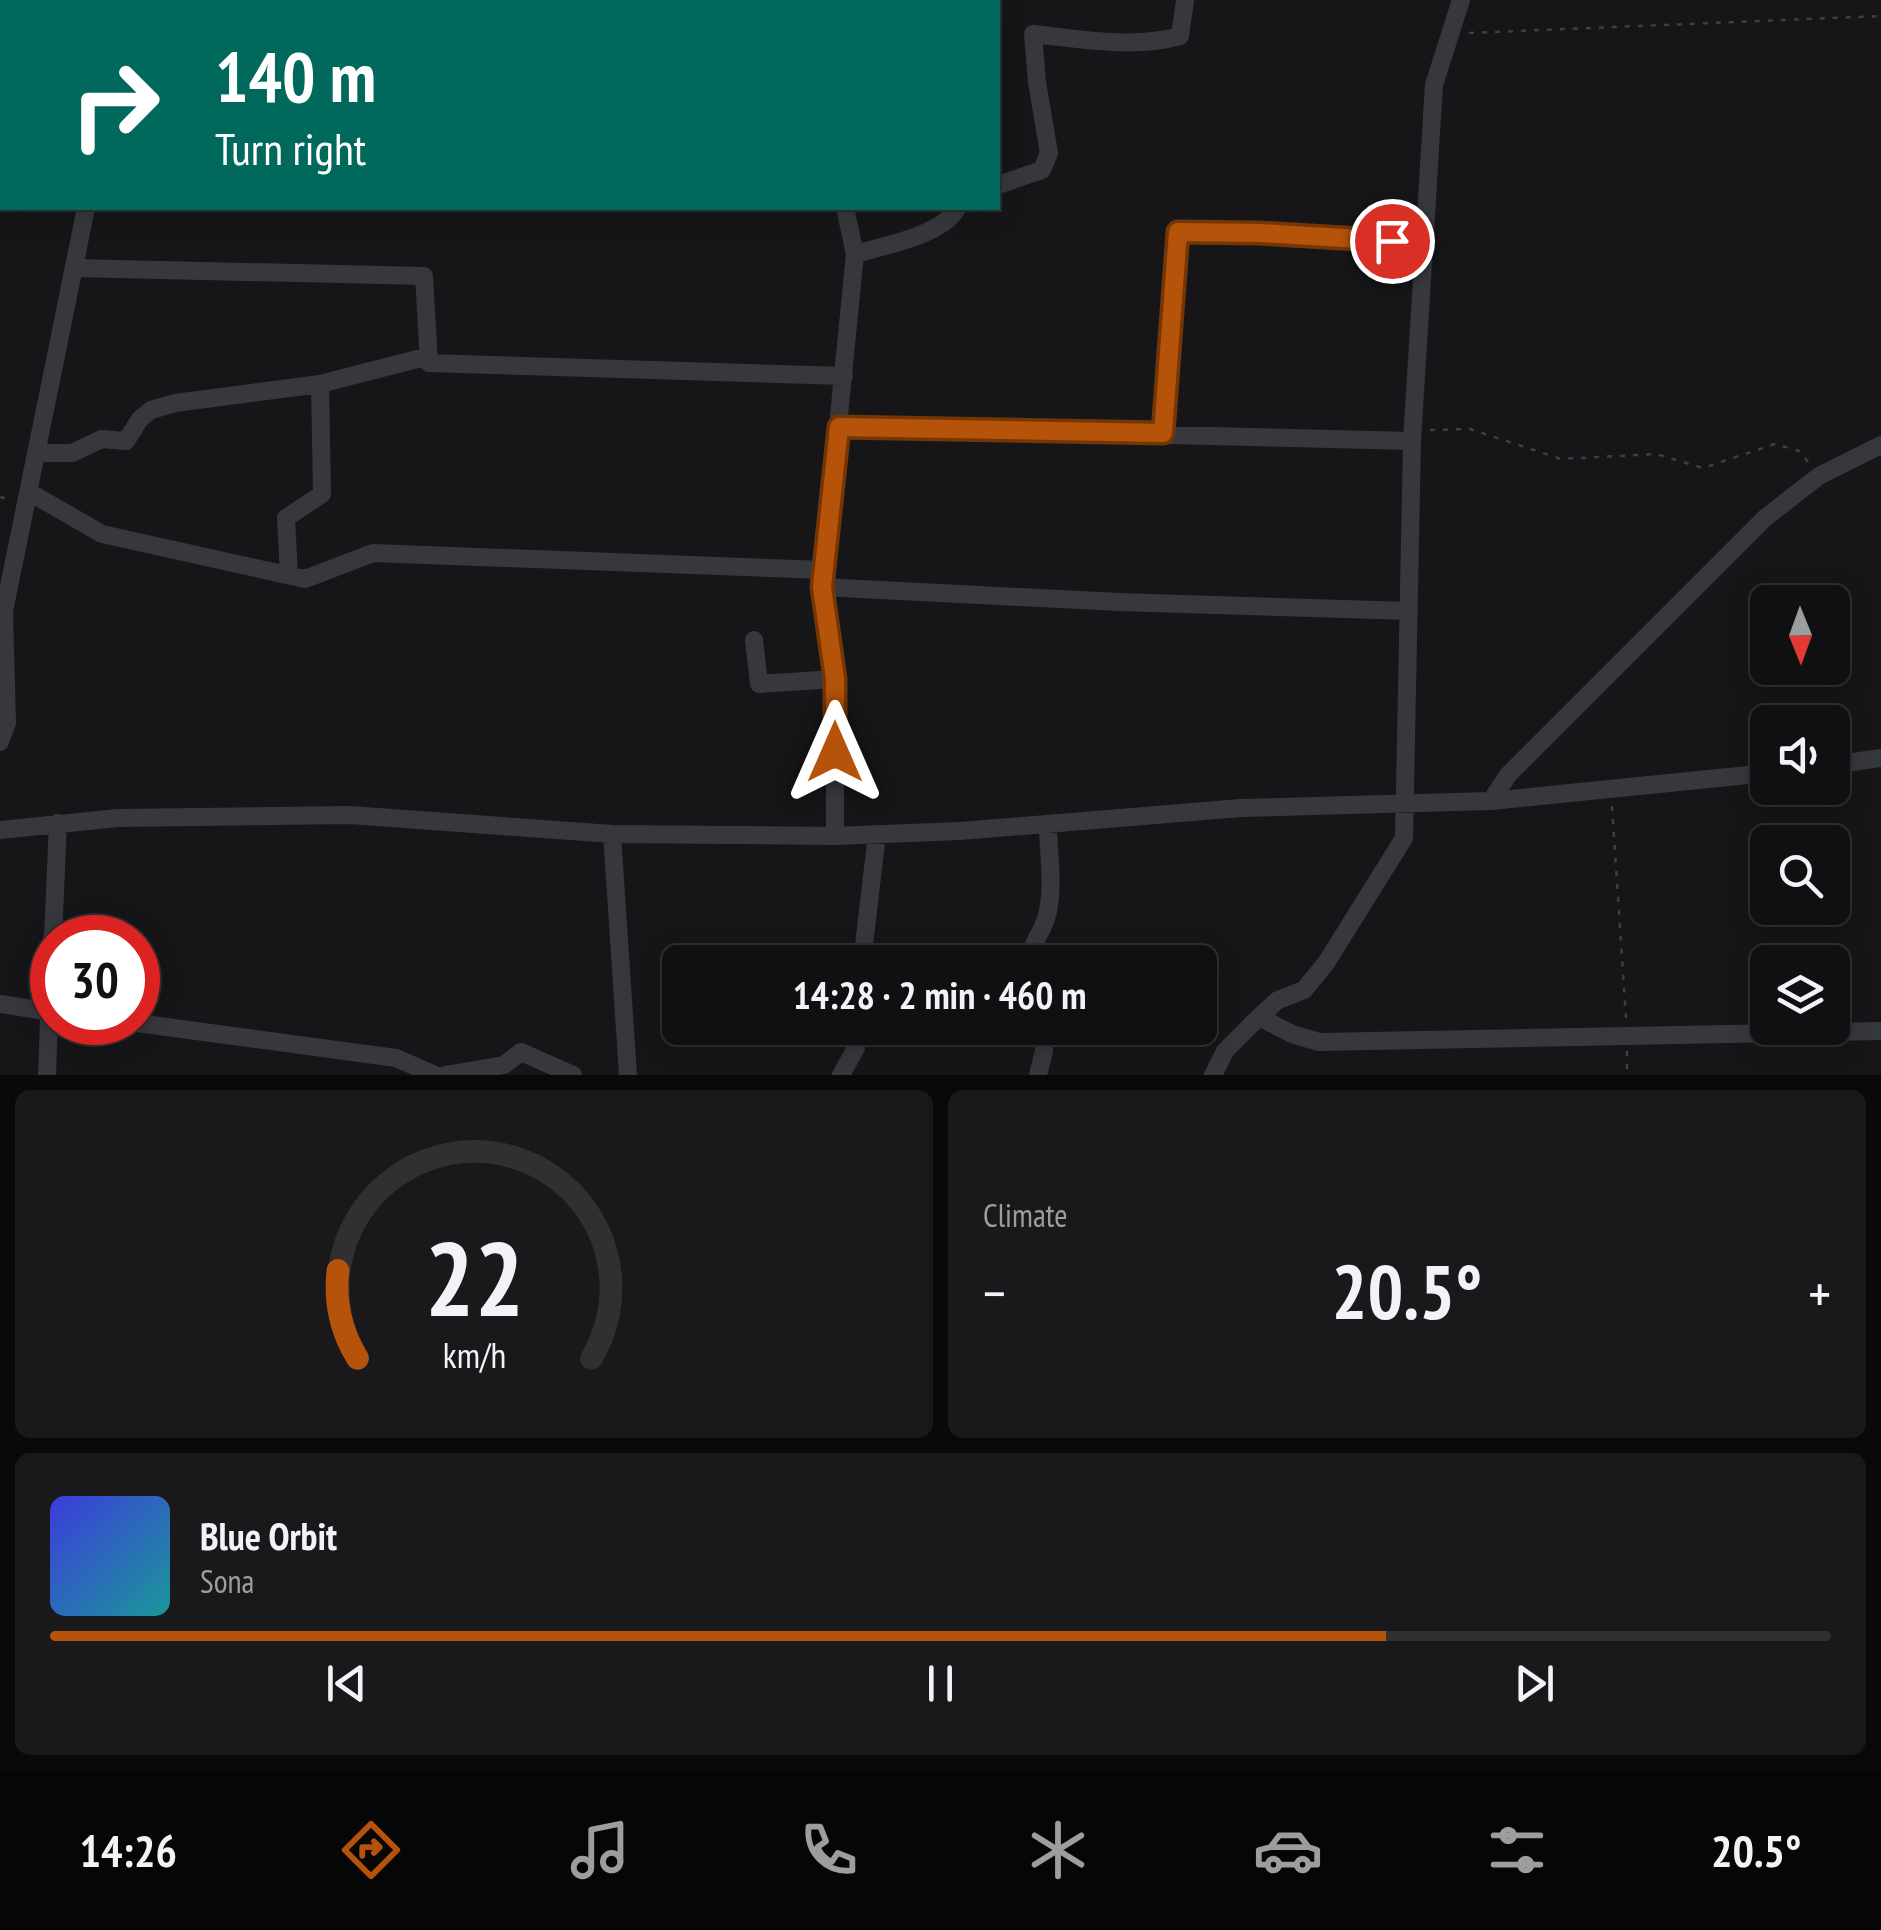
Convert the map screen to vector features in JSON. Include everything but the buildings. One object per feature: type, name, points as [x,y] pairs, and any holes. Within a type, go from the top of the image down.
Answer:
[{"type":"street","points":[[1000,184],[1042,170],[1049,154],[1033,34],[1100,42],[1169,39],[1180,36],[1184,0]]},
{"type":"street","points":[[1213,1075],[1225,1051],[1259,1017],[1278,1000],[1304,990],[1326,963],[1404,838],[1412,436],[1434,85],[1461,0]]},
{"type":"street","points":[[0,742],[7,723],[4,611],[86,210]]},
{"type":"street","points":[[835,836],[835,679],[823,578],[854,254],[844,210]]},
{"type":"street","points":[[854,254],[939,226],[956,210]]},
{"type":"street","points":[[1163,433],[1178,232],[1425,243]]},
{"type":"street","points":[[74,268],[424,276],[429,363],[844,376]]},
{"type":"street","points":[[36,452],[72,453],[102,438],[126,441],[151,410],[175,403],[320,384],[429,356]]},
{"type":"street","points":[[288,576],[286,518],[322,494],[320,384]]},
{"type":"street","points":[[839,427],[1412,436]]},
{"type":"street","points":[[1492,801],[1508,775],[1764,518],[1819,476],[1881,445]]},
{"type":"street","points":[[29,492],[102,534],[305,579],[373,553],[823,578],[1119,602],[1410,612]]},
{"type":"street","points":[[754,640],[759,684],[835,679]]},
{"type":"street","points":[[1850,762],[1881,758]]},
{"type":"street","points":[[0,830],[118,818],[350,814],[612,834],[835,836],[1241,808],[1492,801],[1750,776]]},
{"type":"street","points":[[53,915],[58,822]]},
{"type":"street","points":[[1032,945],[1046,920],[1048,824]]},
{"type":"street","points":[[612,834],[628,1075]]},
{"type":"street","points":[[864,945],[877,834]]},
{"type":"street","points":[[0,1004],[30,1009]]},
{"type":"street","points":[[1259,1017],[1319,1042],[1881,1031]]},
{"type":"street","points":[[160,1026],[396,1058],[435,1075]]},
{"type":"street","points":[[48,1075],[49,1045]]},
{"type":"street","points":[[841,1075],[856,1045]]},
{"type":"street","points":[[1038,1075],[1044,1045]]},
{"type":"street","points":[[446,1075],[504,1065],[521,1052],[574,1075]]},
{"type":"path","points":[[1453,32],[1490,34],[1881,16]]},
{"type":"path","points":[[1412,436],[1470,430],[1561,459],[1656,454],[1703,468],[1775,444],[1799,451],[1819,476]]},
{"type":"path","points":[[1610,790],[1627,1075]]},
{"type":"route","points":[[835,752],[835,679],[822,587],[839,427],[1163,433],[1178,232],[1392,241]]}]
